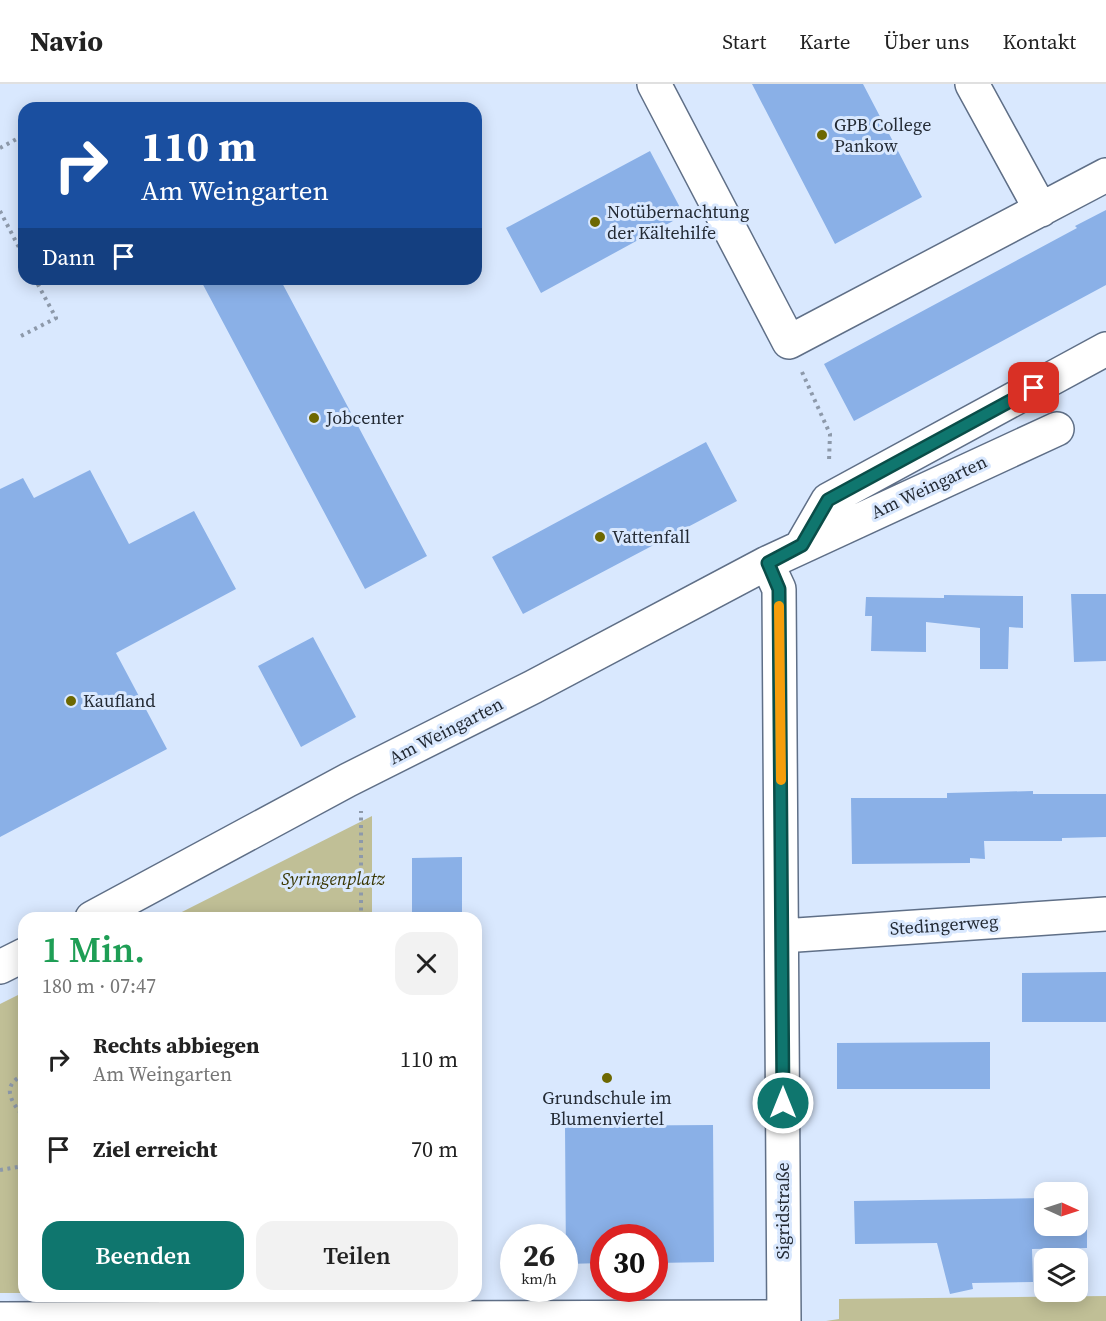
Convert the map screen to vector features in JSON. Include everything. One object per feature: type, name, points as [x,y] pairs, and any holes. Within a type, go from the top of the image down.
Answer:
[{"type":"street","points":[[654,84],[789,342],[1106,176]]},
{"type":"street","points":[[972,84],[1041,210]]},
{"type":"street","name":"Am Weingarten","points":[[828,500],[1106,349]]},
{"type":"street","name":"Am Weingarten","points":[[103,912],[348,780],[533,687],[802,545],[1057,429]]},
{"type":"street","points":[[802,545],[828,500]]},
{"type":"street","name":"Sigridstraße","points":[[768,563],[779,589],[784,1319]]},
{"type":"street","name":"Stedingerweg","points":[[782,936],[1106,914]]},
{"type":"street","points":[[0,968],[18,958]]},
{"type":"street","points":[[0,1319],[784,1319]]},
{"type":"path","points":[[0,148],[18,138]]},
{"type":"path","points":[[0,211],[18,246]]},
{"type":"path","points":[[21,336],[56,318],[38,285]]},
{"type":"path","points":[[789,342],[830,434],[828,500]]},
{"type":"path","points":[[361,809],[361,912]]},
{"type":"path","points":[[18,1077],[9,1088],[9,1095],[18,1110]]},
{"type":"path","points":[[0,1170],[18,1167]]},
{"type":"green space","name":"Syringenplatz","points":[[372,816],[372,912],[182,912]]},
{"type":"green space","points":[[18,995],[18,1293],[0,1293],[0,1004]]},
{"type":"green space","points":[[1088,1296],[1106,1296],[1106,1321],[826,1321],[839,1319],[839,1299],[1034,1297],[1034,1302],[1088,1302]]},
{"type":"building","points":[[752,84],[863,84],[922,197],[835,244]]},
{"type":"building","name":"Notübernachtung der Kältehilfe","points":[[650,151],[684,215],[541,293],[506,228]]},
{"type":"building","points":[[1106,210],[1106,285],[854,421],[824,364],[1077,228],[1075,226]]},
{"type":"building","name":"Jobcenter","points":[[203,285],[283,285],[427,556],[365,589]]},
{"type":"building","name":"Vattenfall","points":[[706,442],[737,501],[523,614],[492,557]]},
{"type":"building","name":"Kaufland","points":[[90,470],[129,544],[194,511],[236,589],[116,653],[167,749],[0,837],[0,489],[23,478],[34,498]]},
{"type":"building","points":[[1071,594],[1106,594],[1106,661],[1074,662]]},
{"type":"building","points":[[944,595],[1023,596],[1023,628],[1009,627],[1008,669],[980,669],[980,628],[926,622],[926,652],[871,651],[872,616],[865,616],[866,597],[944,598]]},
{"type":"building","points":[[313,637],[356,717],[301,747],[258,666]]},
{"type":"building","points":[[1033,791],[1033,794],[1106,794],[1106,837],[1062,838],[1062,841],[984,841],[985,859],[970,858],[970,863],[852,864],[851,798],[947,798],[947,793]]},
{"type":"building","points":[[462,857],[462,912],[412,912],[412,858]]},
{"type":"building","points":[[1106,972],[1106,1022],[1022,1022],[1022,973]]},
{"type":"building","points":[[990,1042],[990,1089],[837,1089],[837,1043]]},
{"type":"building","points":[[713,1125],[714,1262],[668,1263],[668,1224],[590,1224],[590,1263],[578,1264],[578,1224],[566,1224],[565,1126]]},
{"type":"building","points":[[1034,1198],[1034,1236],[1087,1236],[1087,1248],[1034,1248],[1032,1249],[1033,1282],[972,1283],[973,1289],[950,1294],[937,1243],[855,1244],[854,1201]]},
{"type":"slow traffic","points":[[779,606],[781,780]]},
{"type":"place","name":"GPB College Pankow","points":[[822,135]]},
{"type":"place","name":"Notübernachtung der Kältehilfe","points":[[595,222]]},
{"type":"place","name":"Jobcenter","points":[[314,418]]},
{"type":"place","name":"Vattenfall","points":[[600,537]]},
{"type":"place","name":"Kaufland","points":[[71,701]]},
{"type":"place","name":"Grundschule im Blumenviertel","points":[[607,1078]]},
{"type":"route","points":[[783,1103],[779,589],[768,563],[802,545],[828,500],[1034,388]]}]
